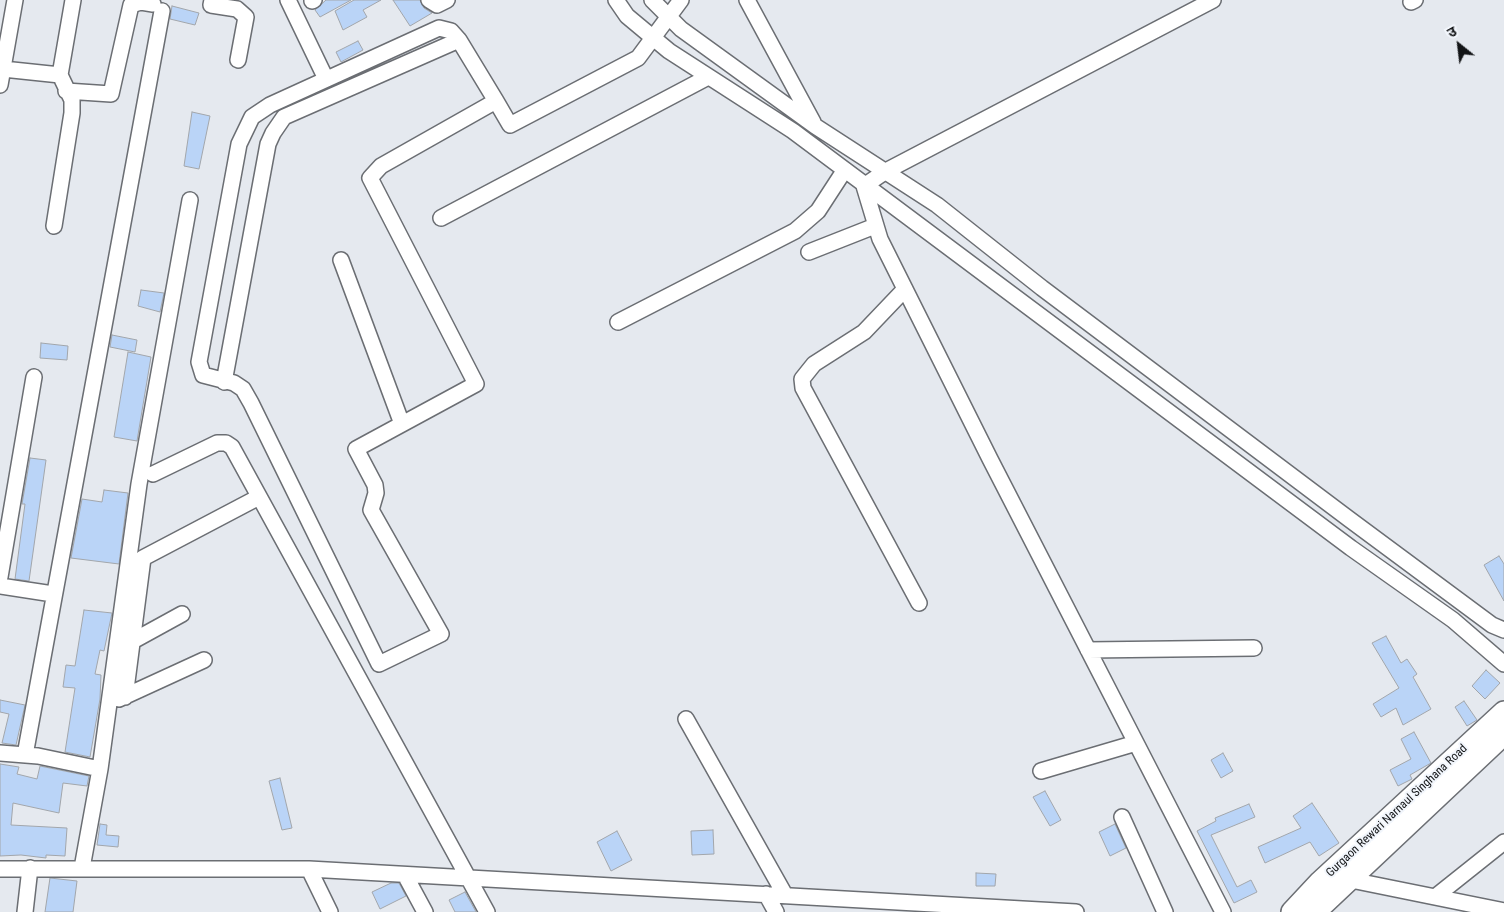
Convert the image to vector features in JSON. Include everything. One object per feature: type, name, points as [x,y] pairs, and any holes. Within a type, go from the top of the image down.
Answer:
[{"type":"highway","name":"Gurgaon Rewari Narnaul Singhana Road","points":[[1292,912],[1320,882],[1504,712]]},
{"type":"highway","points":[[1315,912],[1504,734]]},
{"type":"street","points":[[0,85],[15,0]]},
{"type":"street","points":[[54,226],[72,113],[72,100],[66,91],[60,75],[73,0]]},
{"type":"street","points":[[212,0],[210,5],[237,8],[246,17],[238,60]]},
{"type":"street","points":[[288,0],[326,79]]},
{"type":"street","points":[[429,0],[437,5],[447,0]]},
{"type":"street","points":[[616,0],[627,16],[653,38],[815,148],[1350,548],[1453,620],[1488,648],[1504,664]]},
{"type":"street","points":[[652,0],[681,29],[815,126],[937,205],[1042,288],[1348,519],[1500,628],[1500,635],[1496,643],[1488,648]]},
{"type":"street","points":[[496,101],[381,166],[370,178],[476,384],[356,448],[375,485],[376,493],[371,510],[441,634],[380,664],[243,389],[234,382],[224,382],[203,375],[199,362],[239,144],[252,117],[270,105],[326,79],[370,62],[439,28],[451,31],[459,40],[496,101],[510,125],[638,58],[680,0]]},
{"type":"street","points":[[747,0],[815,126],[815,148]]},
{"type":"street","points":[[864,186],[886,171],[1213,0]]},
{"type":"street","points":[[25,755],[158,7],[141,2],[131,5],[111,94],[66,91]]},
{"type":"street","points":[[224,382],[266,153],[273,132],[284,117],[459,40]]},
{"type":"street","points":[[3,69],[60,75]]},
{"type":"street","points":[[440,218],[708,77]]},
{"type":"street","points":[[618,322],[796,231],[818,211],[844,171]]},
{"type":"street","points":[[864,186],[875,226],[905,289],[1223,912]]},
{"type":"street","points":[[82,868],[100,769],[140,474],[190,200]]},
{"type":"street","points":[[809,252],[875,226]]},
{"type":"street","points":[[341,260],[402,424]]},
{"type":"street","points":[[905,289],[864,332],[814,364],[802,379],[803,388],[919,603]]},
{"type":"street","points":[[0,578],[34,376]]},
{"type":"street","points":[[153,474],[212,445],[226,443],[237,456],[467,879],[487,912]]},
{"type":"street","points":[[204,660],[121,698],[143,558],[259,497]]},
{"type":"street","points":[[0,586],[53,594]]},
{"type":"street","points":[[131,642],[182,614]]},
{"type":"street","points":[[1088,650],[1254,648]]},
{"type":"street","points":[[686,720],[785,895]]},
{"type":"street","points":[[1041,771],[1136,742]]},
{"type":"street","points":[[0,753],[25,755],[100,769]]},
{"type":"street","points":[[1122,817],[1165,912]]},
{"type":"street","points":[[1435,897],[1504,842]]},
{"type":"street","points":[[25,912],[30,868]]},
{"type":"street","points":[[0,869],[309,869],[1076,912]]},
{"type":"street","points":[[309,869],[324,910]]},
{"type":"street","points":[[405,875],[425,912]]},
{"type":"street","points":[[1350,880],[1504,911]]},
{"type":"street","points":[[766,894],[776,912]]},
{"type":"building","points":[[326,0],[351,0],[320,17],[315,10]]},
{"type":"building","points":[[354,0],[381,0],[363,10],[367,17],[343,30],[335,11]]},
{"type":"building","points":[[393,0],[420,0],[424,8],[432,13],[410,26]]},
{"type":"building","points":[[172,6],[199,13],[195,25],[170,19]]},
{"type":"building","points":[[358,41],[363,50],[341,62],[336,52]]},
{"type":"building","points":[[192,112],[210,116],[199,169],[184,166]]},
{"type":"building","points":[[141,290],[164,293],[160,312],[138,306]]},
{"type":"building","points":[[112,335],[137,340],[135,352],[110,347]]},
{"type":"building","points":[[41,343],[68,346],[67,360],[40,358]]},
{"type":"building","points":[[128,352],[151,357],[137,441],[114,437]]},
{"type":"building","points":[[30,458],[46,460],[29,581],[15,579],[25,504],[22,504]]},
{"type":"building","points":[[104,490],[128,493],[119,564],[71,558],[82,499],[102,502]]},
{"type":"building","points":[[1499,556],[1504,564],[1504,601],[1484,565]]},
{"type":"building","points":[[84,610],[112,613],[104,651],[100,650],[95,674],[101,675],[100,699],[90,757],[65,752],[75,688],[63,687],[66,665],[75,666]]},
{"type":"building","points":[[1386,636],[1401,663],[1407,659],[1417,674],[1413,677],[1431,709],[1403,725],[1396,708],[1381,717],[1373,704],[1399,688],[1372,643]]},
{"type":"building","points":[[1486,670],[1500,683],[1485,699],[1472,686]]},
{"type":"building","points":[[0,700],[25,705],[16,745],[2,743],[9,714],[0,712]]},
{"type":"building","points":[[1464,701],[1477,720],[1467,726],[1455,707]]},
{"type":"building","points":[[1414,732],[1431,763],[1410,775],[1412,779],[1398,786],[1390,770],[1411,759],[1401,739]]},
{"type":"building","points":[[1223,753],[1233,771],[1221,778],[1211,760]]},
{"type":"building","points":[[0,764],[19,767],[17,774],[37,779],[40,766],[89,776],[87,786],[63,783],[59,813],[13,803],[11,825],[67,828],[65,856],[46,855],[46,858],[21,855],[0,856]]},
{"type":"building","points":[[280,778],[292,828],[282,830],[269,781]]},
{"type":"building","points":[[1045,791],[1061,820],[1050,826],[1033,797]]},
{"type":"building","points":[[1312,803],[1339,843],[1319,856],[1310,842],[1265,863],[1258,847],[1301,828],[1293,816]]},
{"type":"building","points":[[1249,804],[1255,817],[1211,835],[1237,887],[1251,880],[1257,892],[1234,903],[1197,831],[1216,821],[1215,818]]},
{"type":"building","points":[[100,824],[107,825],[106,835],[119,836],[118,847],[97,845]]},
{"type":"building","points":[[1115,824],[1126,848],[1110,856],[1099,832]]},
{"type":"building","points":[[713,830],[714,854],[692,855],[691,831]]},
{"type":"building","points":[[617,831],[632,860],[611,871],[597,842]]},
{"type":"building","points":[[976,873],[996,874],[995,886],[976,886]]},
{"type":"building","points":[[50,878],[77,881],[73,912],[45,912]]},
{"type":"building","points":[[391,883],[399,883],[406,896],[380,909],[372,892]]},
{"type":"building","points":[[465,892],[476,912],[455,912],[449,900]]}]
